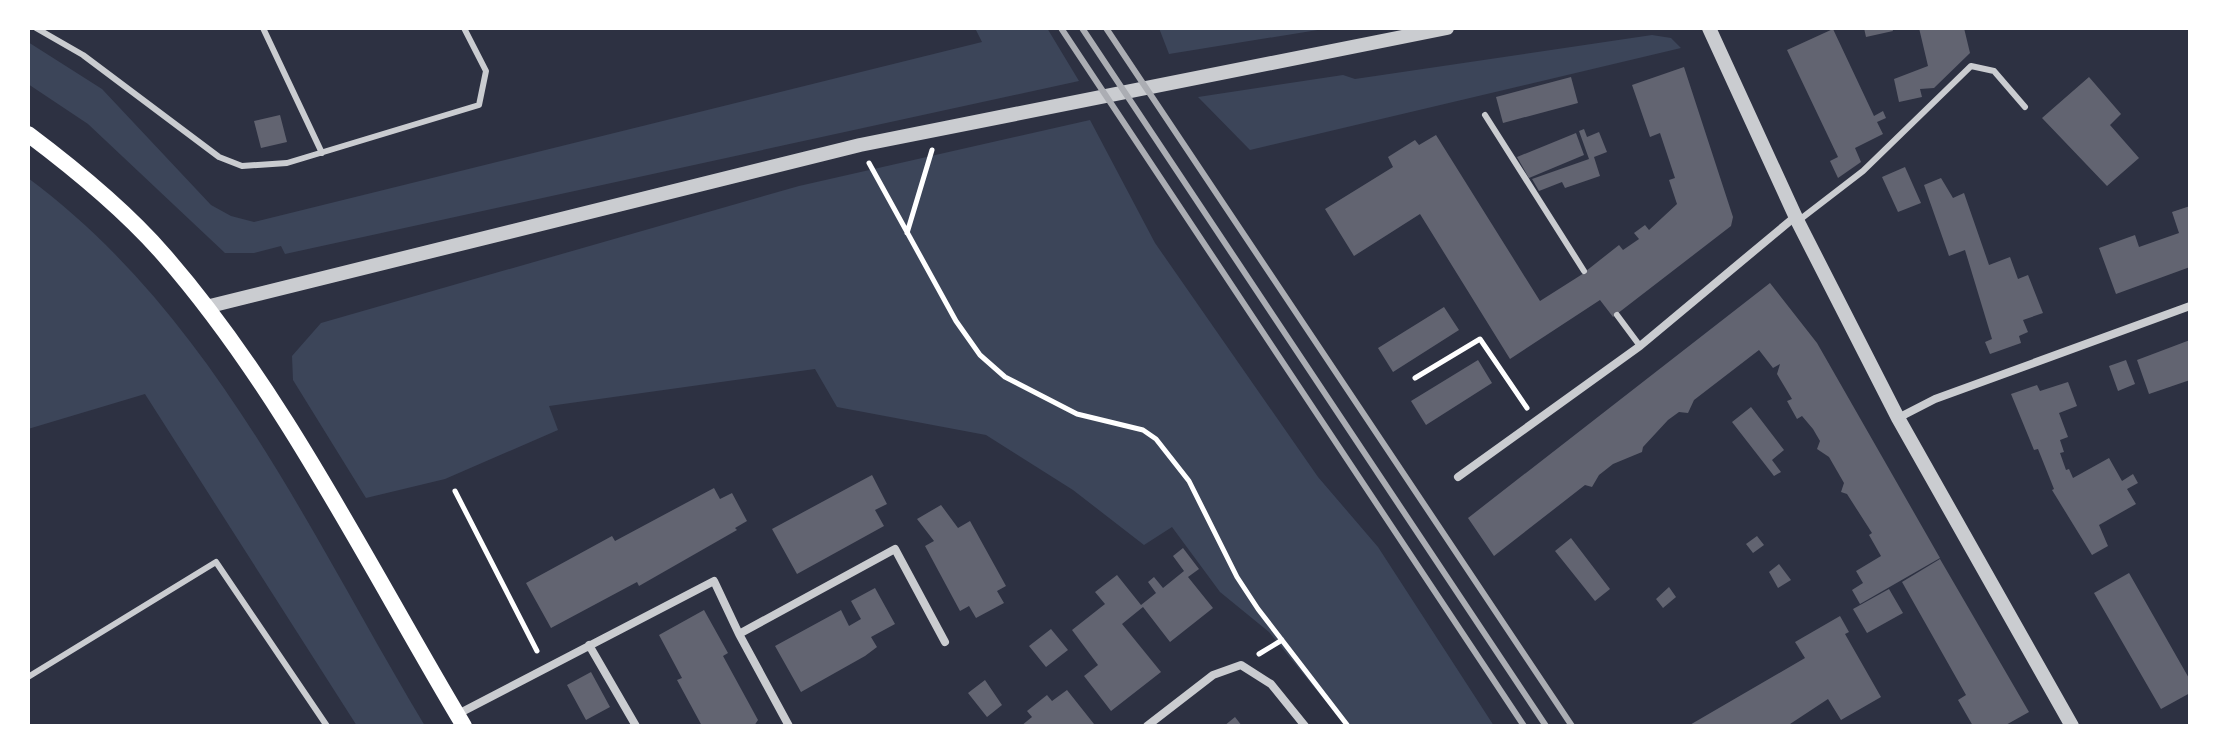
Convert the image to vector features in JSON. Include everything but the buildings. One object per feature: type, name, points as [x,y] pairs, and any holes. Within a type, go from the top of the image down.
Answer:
[{"type":"main road","points":[[28,134],[126,217],[163,254],[206,307],[277,408],[461,720]]},
{"type":"street","points":[[206,307],[860,145],[1447,28]]},
{"type":"street","points":[[1709,28],[1797,219],[1898,418],[2072,726]]},
{"type":"street","points":[[1458,477],[1640,346],[1797,219]]},
{"type":"street","points":[[1898,418],[1935,399],[2190,306]]},
{"type":"street","points":[[739,634],[895,549],[945,642]]},
{"type":"street","points":[[461,720],[545,666],[714,581],[789,726]]},
{"type":"street","points":[[589,645],[636,726]]},
{"type":"street","points":[[1147,726],[1213,675],[1241,665],[1271,684],[1305,726]]},
{"type":"lane","points":[[36,28],[83,55],[230,162],[260,167],[322,153],[479,105],[486,71],[464,28]]},
{"type":"lane","points":[[263,28],[322,153]]},
{"type":"lane","points":[[1797,219],[1863,171],[1971,66],[1994,71],[2025,107]]},
{"type":"lane","points":[[1485,115],[1584,271]]},
{"type":"lane","points":[[1617,315],[1640,346]]},
{"type":"lane","points":[[28,677],[216,562],[327,726]]},
{"type":"path","points":[[907,234],[938,129]]},
{"type":"path","points":[[860,145],[968,339],[993,368],[1077,414],[1143,430],[1156,439],[1189,481],[1237,577],[1348,726]]},
{"type":"path","points":[[1415,378],[1480,339],[1536,423]]},
{"type":"path","points":[[455,491],[545,666]]},
{"type":"path","points":[[1263,652],[1282,640]]},
{"type":"shaded area","points":[[975,28],[1047,28],[1079,81],[285,254],[281,246],[254,253],[225,253],[88,124],[28,84],[28,42],[102,89],[211,205],[231,216],[254,222],[982,42]]},
{"type":"shaded area","points":[[1159,28],[1330,28],[1169,54]]},
{"type":"shaded area","points":[[1652,35],[1671,38],[1681,48],[1250,150],[1198,97],[1343,75],[1355,79]]},
{"type":"shaded area","points":[[1090,120],[1155,243],[1318,477],[1378,547],[1494,726],[1346,726],[1269,632],[1220,592],[1172,527],[1144,545],[1073,490],[986,435],[837,407],[815,369],[549,406],[558,430],[445,479],[366,498],[293,380],[292,356],[321,323],[799,186]]},
{"type":"shaded area","points":[[28,178],[94,233],[152,295],[205,361],[253,431],[297,504],[425,726],[357,726],[145,394],[28,429]]},
{"type":"railway","points":[[1061,28],[1524,726]]},
{"type":"railway","points":[[1082,28],[1546,726]]},
{"type":"railway","points":[[1106,28],[1572,726]]}]
